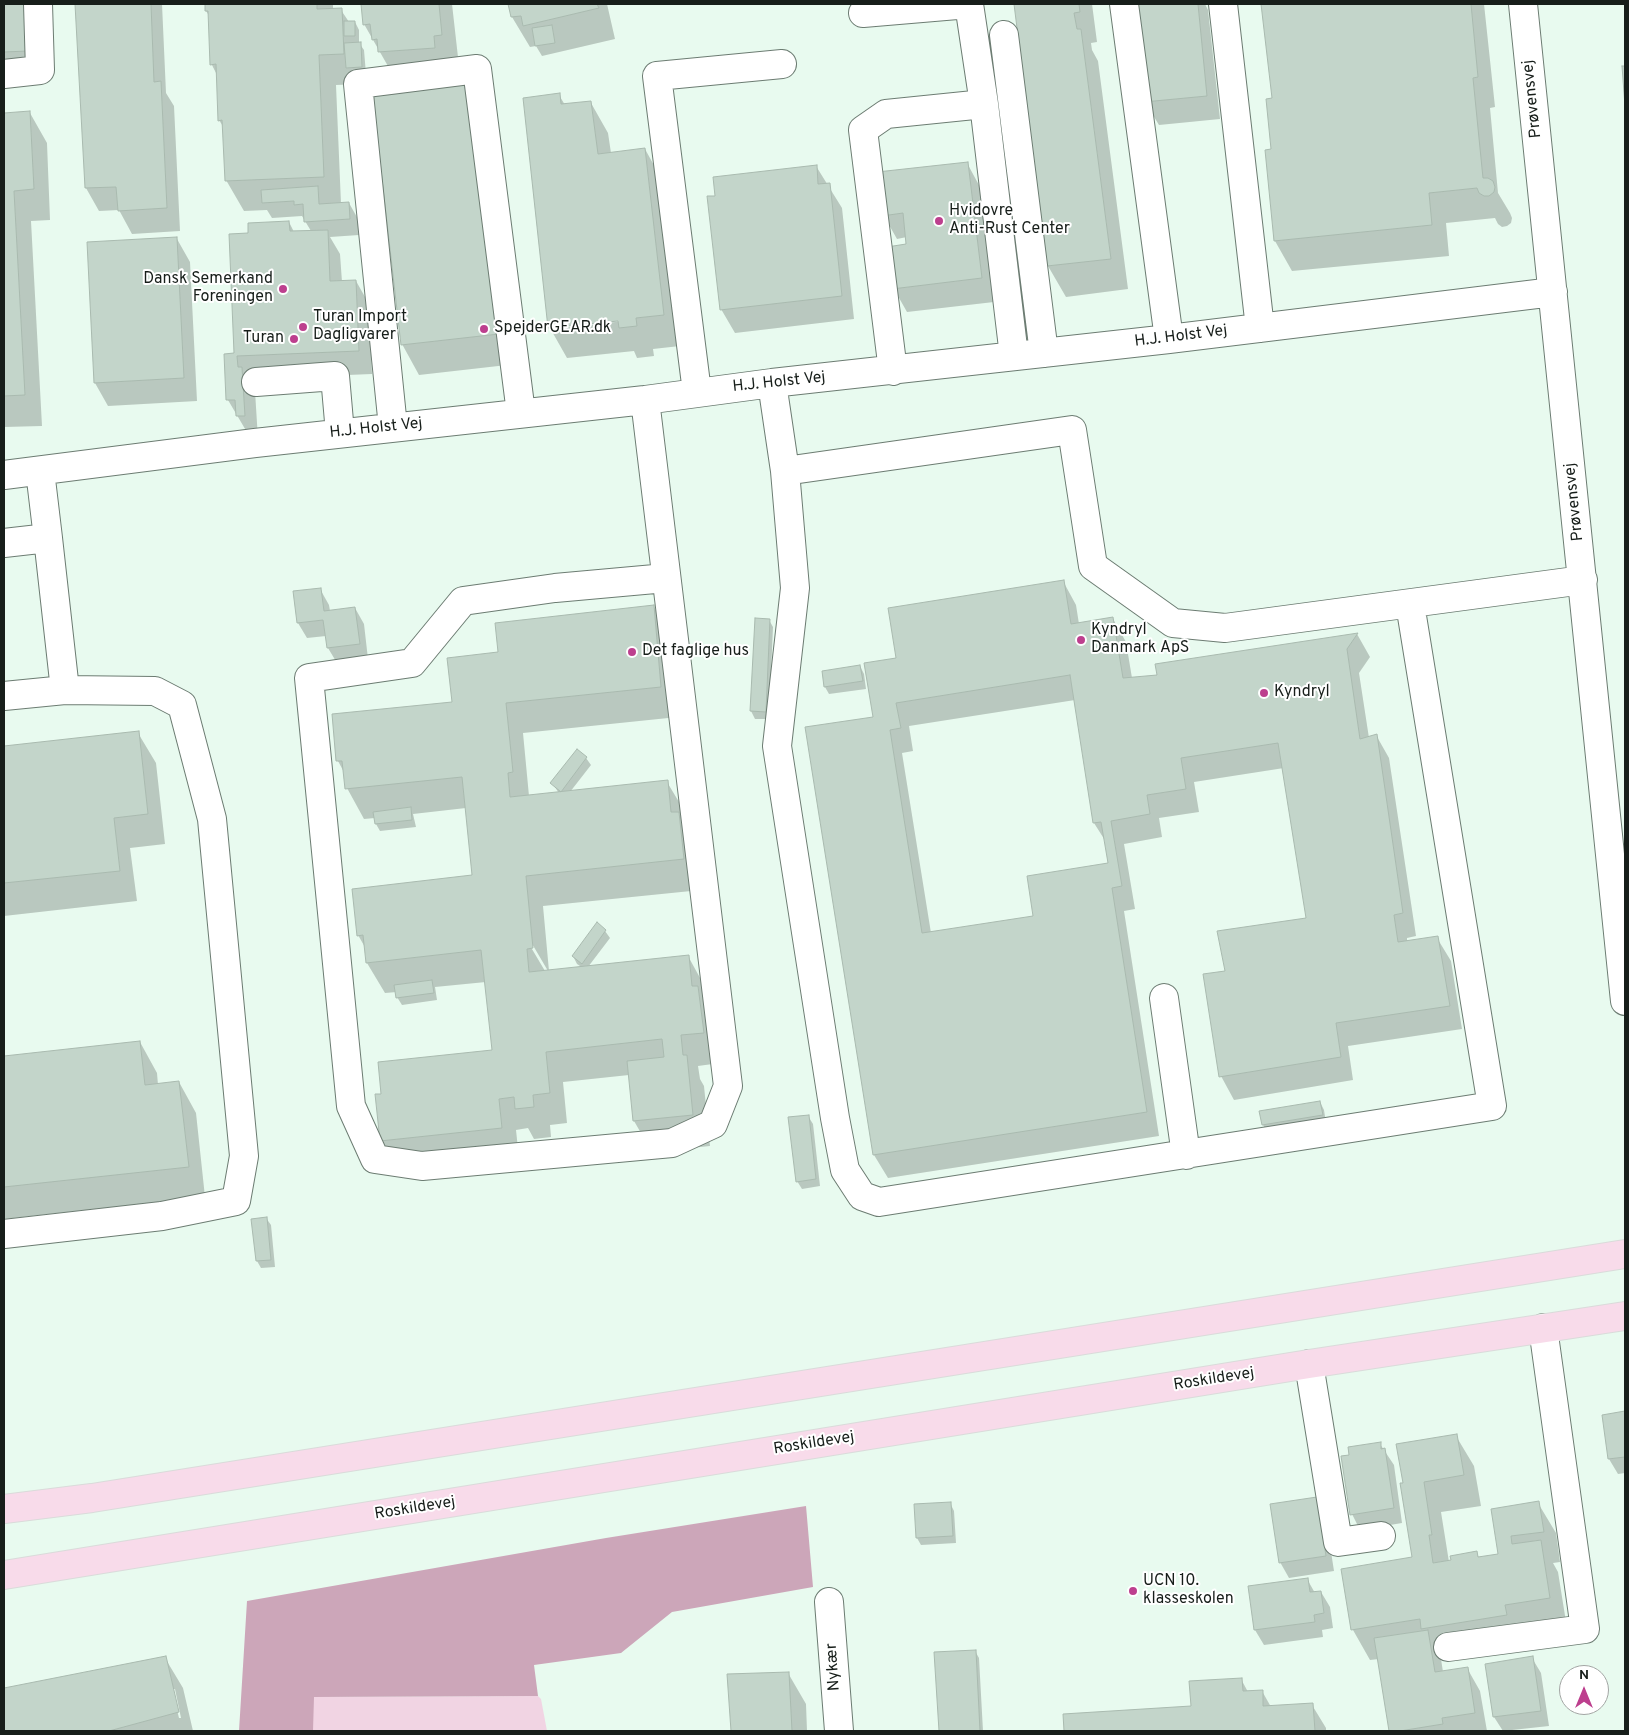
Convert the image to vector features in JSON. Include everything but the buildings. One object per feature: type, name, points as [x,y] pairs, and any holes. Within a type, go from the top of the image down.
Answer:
[{"type":"main road","points":[[4,1510],[102,1497],[1625,1254]]},
{"type":"main road","name":"Roskildevej","points":[[4,1576],[1309,1364],[1625,1316]]},
{"type":"street","points":[[4,74],[40,70],[38,4]]},
{"type":"street","points":[[863,13],[969,4],[984,104],[1014,356]]},
{"type":"street","points":[[1124,4],[1169,339]]},
{"type":"street","points":[[1223,4],[1260,328]]},
{"type":"street","name":"Prøvensvej","points":[[1523,4],[1583,580],[1615,793],[1625,1001]]},
{"type":"street","points":[[1004,35],[1044,353]]},
{"type":"street","points":[[697,392],[657,76],[782,64]]},
{"type":"street","points":[[393,428],[358,84],[477,69],[521,413]]},
{"type":"street","points":[[893,371],[863,130],[886,114],[984,104]]},
{"type":"street","name":"H.J. Holst Vej","points":[[4,475],[340,433],[645,400],[772,383],[1169,339],[1554,292]]},
{"type":"street","points":[[256,382],[335,376],[340,433]]},
{"type":"street","points":[[772,383],[785,472],[795,588],[778,746],[835,1118],[845,1170],[862,1196],[879,1202],[1492,1106],[1410,604]]},
{"type":"street","points":[[645,400],[728,1086],[713,1124],[672,1143],[422,1166],[375,1160],[351,1106],[309,678],[412,663],[463,601],[555,588],[666,578]]},
{"type":"street","points":[[785,472],[1072,430],[1093,566],[1173,623],[1225,628],[1583,580]]},
{"type":"street","points":[[40,471],[64,690]]},
{"type":"street","points":[[4,542],[48,538]]},
{"type":"street","points":[[4,696],[64,690],[155,691],[182,705],[212,819],[244,1156],[236,1201],[162,1216],[4,1234]]},
{"type":"street","points":[[1164,998],[1186,1155]]},
{"type":"street","points":[[1448,1647],[1586,1629],[1543,1328]]},
{"type":"street","points":[[1309,1364],[1338,1542],[1381,1536]]},
{"type":"street","name":"Nykær","points":[[829,1602],[839,1731]]},
{"type":"shaded area","points":[[806,1506],[813,1587],[672,1612],[621,1653],[534,1665],[538,1696],[314,1697],[313,1731],[239,1731],[247,1601],[606,1538]]},
{"type":"shaded area","points":[[538,1696],[541,1699],[547,1731],[313,1731],[313,1697]]},
{"type":"place","name":"Hvidovre Anti-Rust Center","points":[[939,221]]},
{"type":"place","name":"Dansk Semerkand Foreningen","points":[[283,289]]},
{"type":"place","name":"Turan Import Dagligvarer","points":[[303,327]]},
{"type":"place","name":"SpejderGEAR.dk","points":[[484,329]]},
{"type":"place","name":"Turan","points":[[294,339]]},
{"type":"place","name":"Kyndryl Danmark ApS","points":[[1081,640]]},
{"type":"place","name":"Det faglige hus","points":[[632,652]]},
{"type":"place","name":"Kyndryl","points":[[1264,693]]},
{"type":"place","name":"UCN 10. klasseskolen","points":[[1133,1591]]}]
